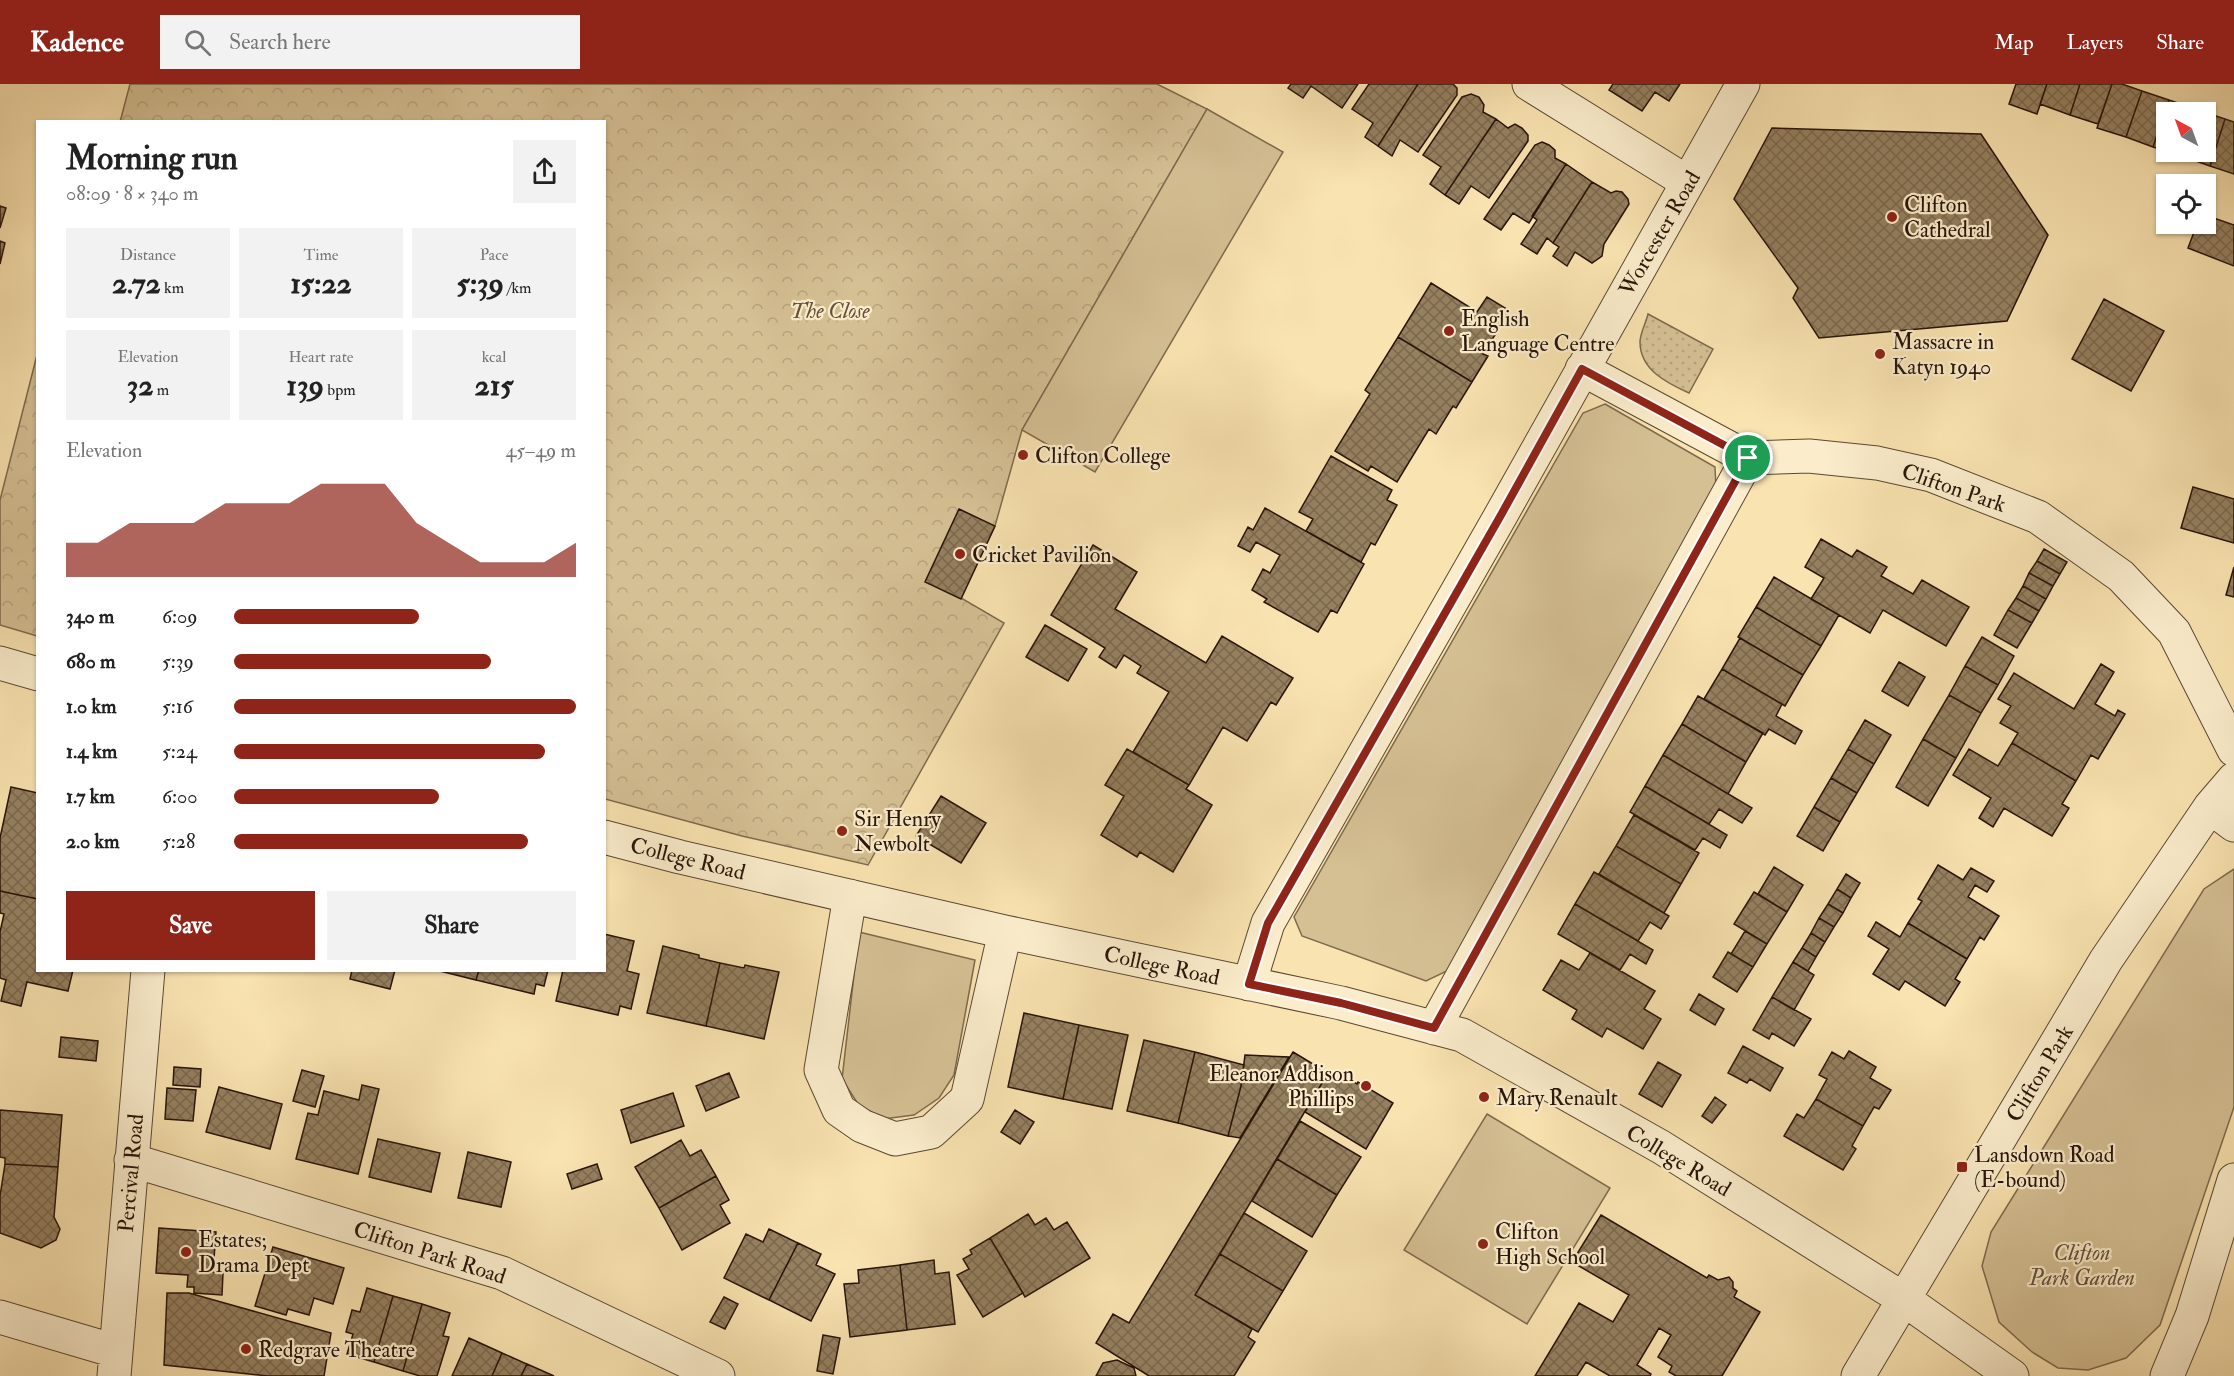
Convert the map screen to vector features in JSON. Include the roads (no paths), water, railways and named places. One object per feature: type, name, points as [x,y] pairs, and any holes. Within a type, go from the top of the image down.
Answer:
[{"type":"street","points":[[1529,84],[1687,182]]},
{"type":"street","name":"Worcester Road","points":[[1249,984],[1268,923],[1743,84]]},
{"type":"street","points":[[1434,1028],[1748,458],[1582,369]]},
{"type":"street","name":"Clifton Park","points":[[1748,458],[1809,456],[1877,463],[1931,475],[2038,517],[2121,576],[2174,632],[2234,750]]},
{"type":"street","points":[[0,663],[36,673]]},
{"type":"street","name":"Clifton Park","points":[[1858,1376],[2106,960],[2222,816],[2234,779]]},
{"type":"street","name":"College Road","points":[[606,838],[680,857],[1005,932],[1341,1003],[1462,1035],[1661,1147],[1905,1300],[2012,1376]]},
{"type":"street","points":[[850,897],[821,1070],[839,1110],[862,1126],[895,1139],[931,1132],[967,1099],[1005,932]]},
{"type":"street","name":"Percival Road","points":[[115,1364],[148,972]]},
{"type":"street","name":"Clifton Park Road","points":[[131,1160],[502,1273],[718,1376]]},
{"type":"street","points":[[2167,1376],[2192,1316],[2234,1180]]},
{"type":"street","points":[[0,1317],[115,1364]]},
{"type":"place","name":"Clifton Cathedral","points":[[1892,217]]},
{"type":"place","name":"English Language Centre","points":[[1449,331]]},
{"type":"place","name":"Massacre in Katyn 1940","points":[[1880,354]]},
{"type":"place","name":"Clifton College","points":[[1023,455]]},
{"type":"place","name":"Cricket Pavilion","points":[[960,554]]},
{"type":"place","name":"Sir Henry Newbolt","points":[[842,831]]},
{"type":"place","name":"Eleanor Addison Phillips","points":[[1366,1086]]},
{"type":"place","name":"Mary Renault","points":[[1484,1097]]},
{"type":"place","name":"Lansdown Road (E-bound)","points":[[1962,1167]]},
{"type":"place","name":"Clifton High School","points":[[1483,1244]]},
{"type":"place","name":"Estates; Drama Dept","points":[[186,1252]]},
{"type":"place","name":"Redgrave Theatre","points":[[246,1349]]},
{"type":"park label","name":"The Close","points":[[830,310]]},
{"type":"park label","name":"Clifton Park Garden","points":[[2082,1264]]}]
